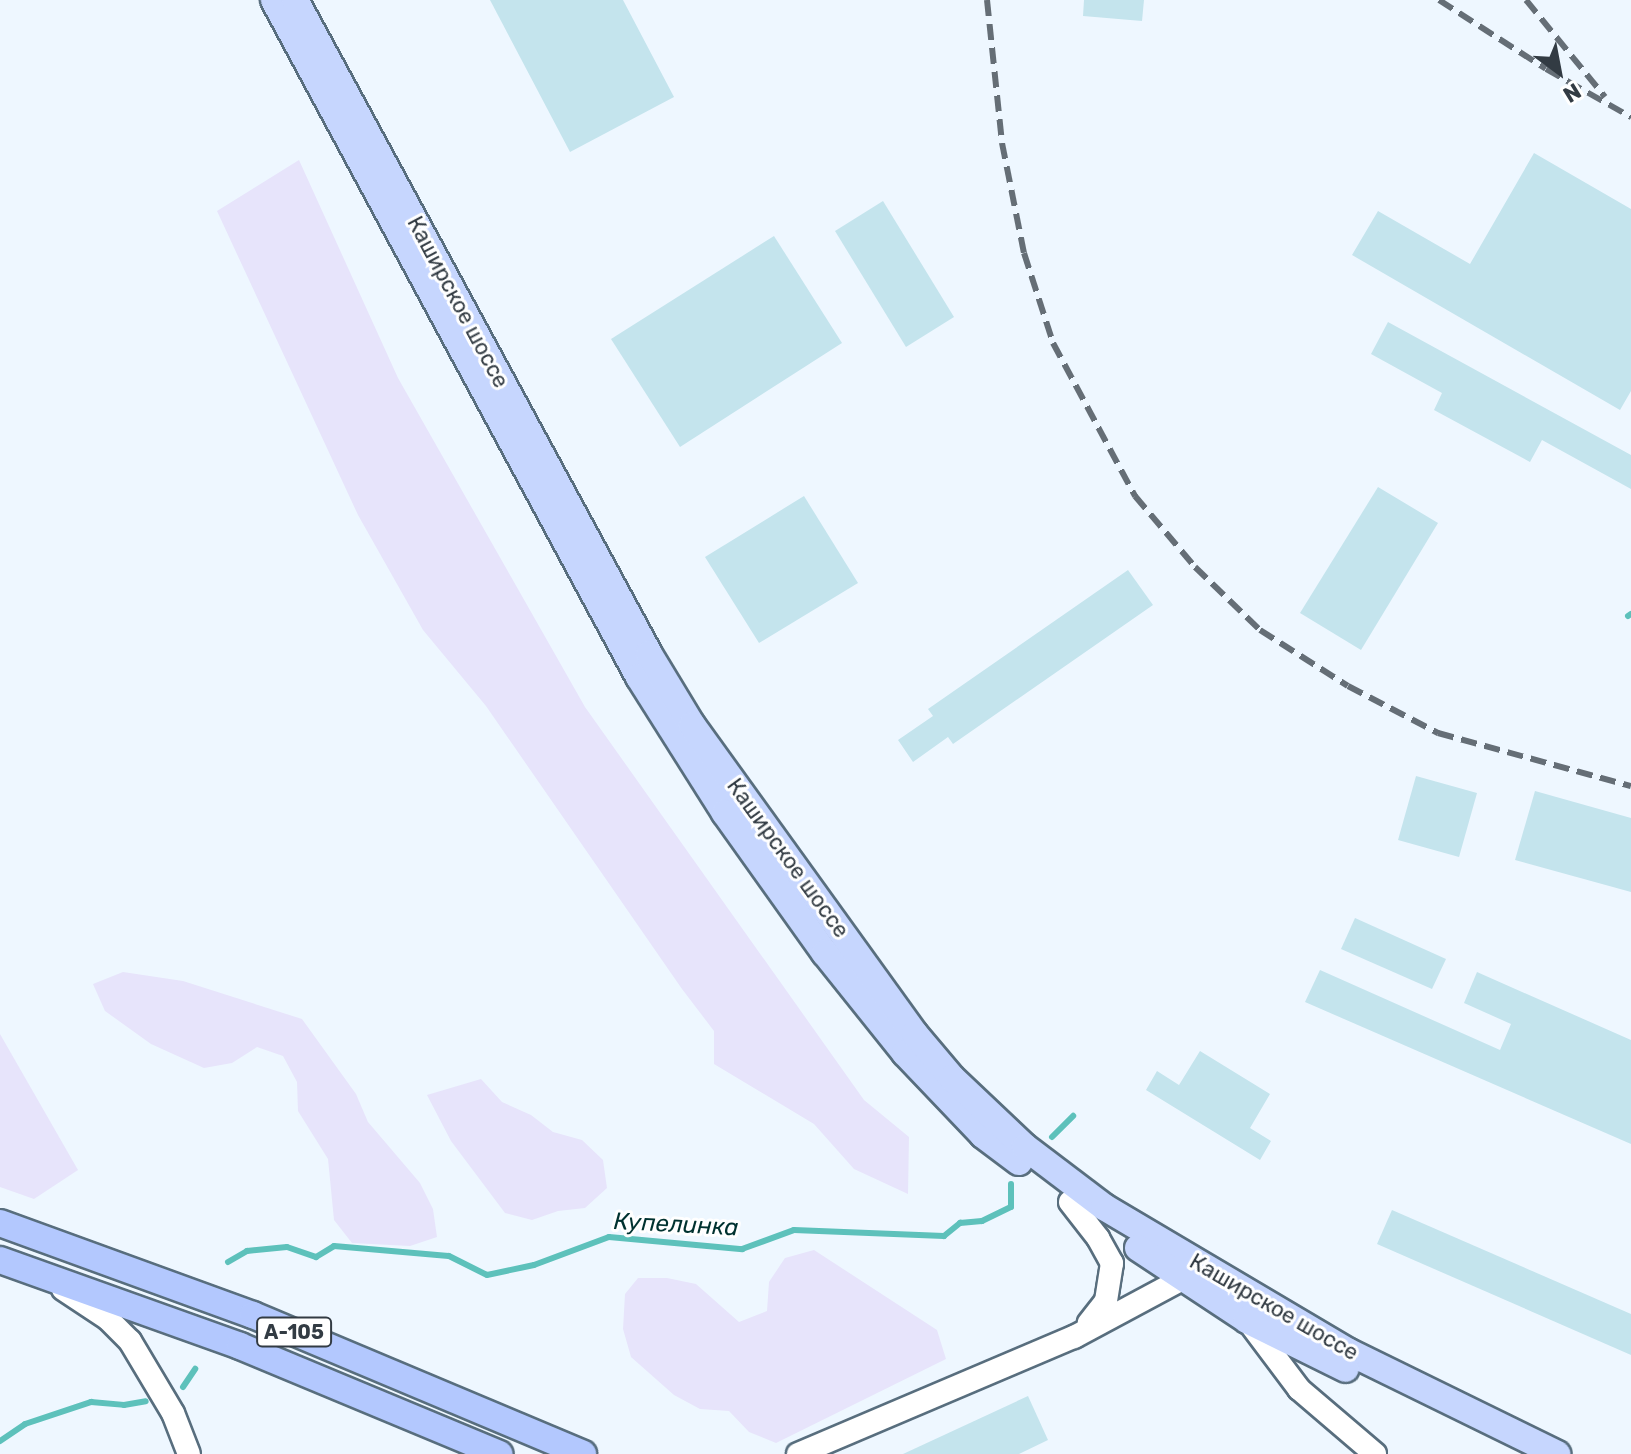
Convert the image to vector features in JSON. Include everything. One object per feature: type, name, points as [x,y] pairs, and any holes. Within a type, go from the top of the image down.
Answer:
[{"type":"highway","name":"А-105","points":[[0,1223],[253,1315],[583,1454]]},
{"type":"highway","name":"А-105","points":[[0,1260],[240,1346],[499,1454]]},
{"type":"main road","name":"Каширское шоссе","points":[[274,0],[639,677],[725,813],[825,953],[913,1062],[983,1135],[1070,1202],[1247,1320],[1516,1454]]},
{"type":"main road","name":"Каширское шоссе","points":[[295,0],[649,654],[692,725],[915,1034],[952,1078],[1025,1147],[1104,1207],[1349,1352],[1557,1454]]},
{"type":"main road","points":[[1070,1202],[1098,1238],[1112,1263],[1106,1301],[1074,1337]]},
{"type":"main road","points":[[39,1273],[108,1319],[130,1341],[173,1413],[189,1454]]},
{"type":"main road","points":[[805,1452],[1074,1337],[1184,1278]]},
{"type":"main road","points":[[1247,1320],[1299,1389],[1375,1454]]},
{"type":"shaded area","points":[[299,160],[398,378],[585,707],[864,1100],[909,1137],[908,1194],[854,1169],[814,1124],[714,1064],[714,1031],[486,706],[423,630],[358,515],[217,211]]},
{"type":"shaded area","points":[[123,972],[183,981],[302,1019],[356,1094],[368,1122],[420,1183],[433,1209],[437,1237],[410,1246],[352,1243],[334,1220],[328,1159],[298,1111],[297,1082],[283,1056],[257,1047],[232,1063],[204,1068],[151,1044],[105,1011],[93,984]]},
{"type":"shaded area","points":[[0,1034],[78,1170],[34,1199],[0,1187]]},
{"type":"shaded area","points":[[481,1079],[502,1102],[531,1115],[553,1132],[582,1140],[603,1160],[607,1188],[585,1208],[558,1211],[532,1220],[505,1213],[451,1141],[427,1095]]},
{"type":"shaded area","points":[[814,1250],[937,1330],[946,1359],[776,1443],[749,1432],[729,1411],[700,1409],[674,1395],[631,1357],[623,1329],[625,1294],[638,1278],[667,1278],[696,1284],[739,1322],[767,1311],[769,1282],[785,1258]]},
{"type":"building","points":[[490,0],[623,0],[674,97],[570,152]]},
{"type":"building","points":[[1084,0],[1144,0],[1142,21],[1083,16]]},
{"type":"building","points":[[1534,153],[1631,209],[1631,391],[1620,410],[1352,255],[1378,211],[1470,264]]},
{"type":"building","points":[[883,201],[954,317],[906,347],[835,231]]},
{"type":"building","points":[[774,236],[842,343],[680,447],[611,339]]},
{"type":"building","points":[[1388,322],[1631,455],[1631,489],[1542,440],[1530,462],[1434,410],[1442,393],[1371,354]]},
{"type":"building","points":[[1378,487],[1438,523],[1361,650],[1300,613]]},
{"type":"building","points":[[804,496],[858,583],[759,643],[705,557]]},
{"type":"building","points":[[1128,570],[1153,605],[953,744],[948,737],[913,762],[898,740],[933,716],[928,709]]},
{"type":"building","points":[[1416,776],[1477,793],[1459,857],[1398,840]]},
{"type":"building","points":[[1535,791],[1631,818],[1631,892],[1515,860]]},
{"type":"building","points":[[1355,918],[1446,959],[1432,989],[1341,949]]},
{"type":"building","points":[[1320,970],[1500,1050],[1511,1024],[1464,1003],[1477,972],[1631,1040],[1631,1144],[1305,1002]]},
{"type":"building","points":[[1200,1051],[1270,1094],[1250,1128],[1271,1141],[1260,1160],[1146,1090],[1157,1071],[1179,1085]]},
{"type":"building","points":[[1392,1210],[1631,1314],[1631,1355],[1377,1244]]},
{"type":"building","points":[[1028,1396],[1048,1440],[1019,1454],[903,1454]]},
{"type":"waterway","name":"Купелинка","points":[[1052,1137],[1073,1116]]},
{"type":"waterway","name":"Купелинка","points":[[228,1262],[247,1251],[287,1247],[316,1257],[334,1246],[449,1256],[487,1275],[534,1265],[609,1237],[742,1249],[794,1230],[944,1236],[960,1223],[982,1221],[1011,1207],[1011,1184]]},
{"type":"waterway","name":"Купелинка","points":[[183,1387],[195,1369]]},
{"type":"waterway","name":"Купелинка","points":[[0,1441],[25,1424],[91,1402],[124,1405],[146,1401]]},
{"type":"railway","points":[[987,0],[1002,143],[1024,253],[1053,343],[1135,496],[1195,567],[1260,630],[1348,686],[1438,733],[1631,786]]},
{"type":"railway","points":[[1439,0],[1546,69],[1631,117]]},
{"type":"railway","points":[[1526,0],[1605,97]]}]
